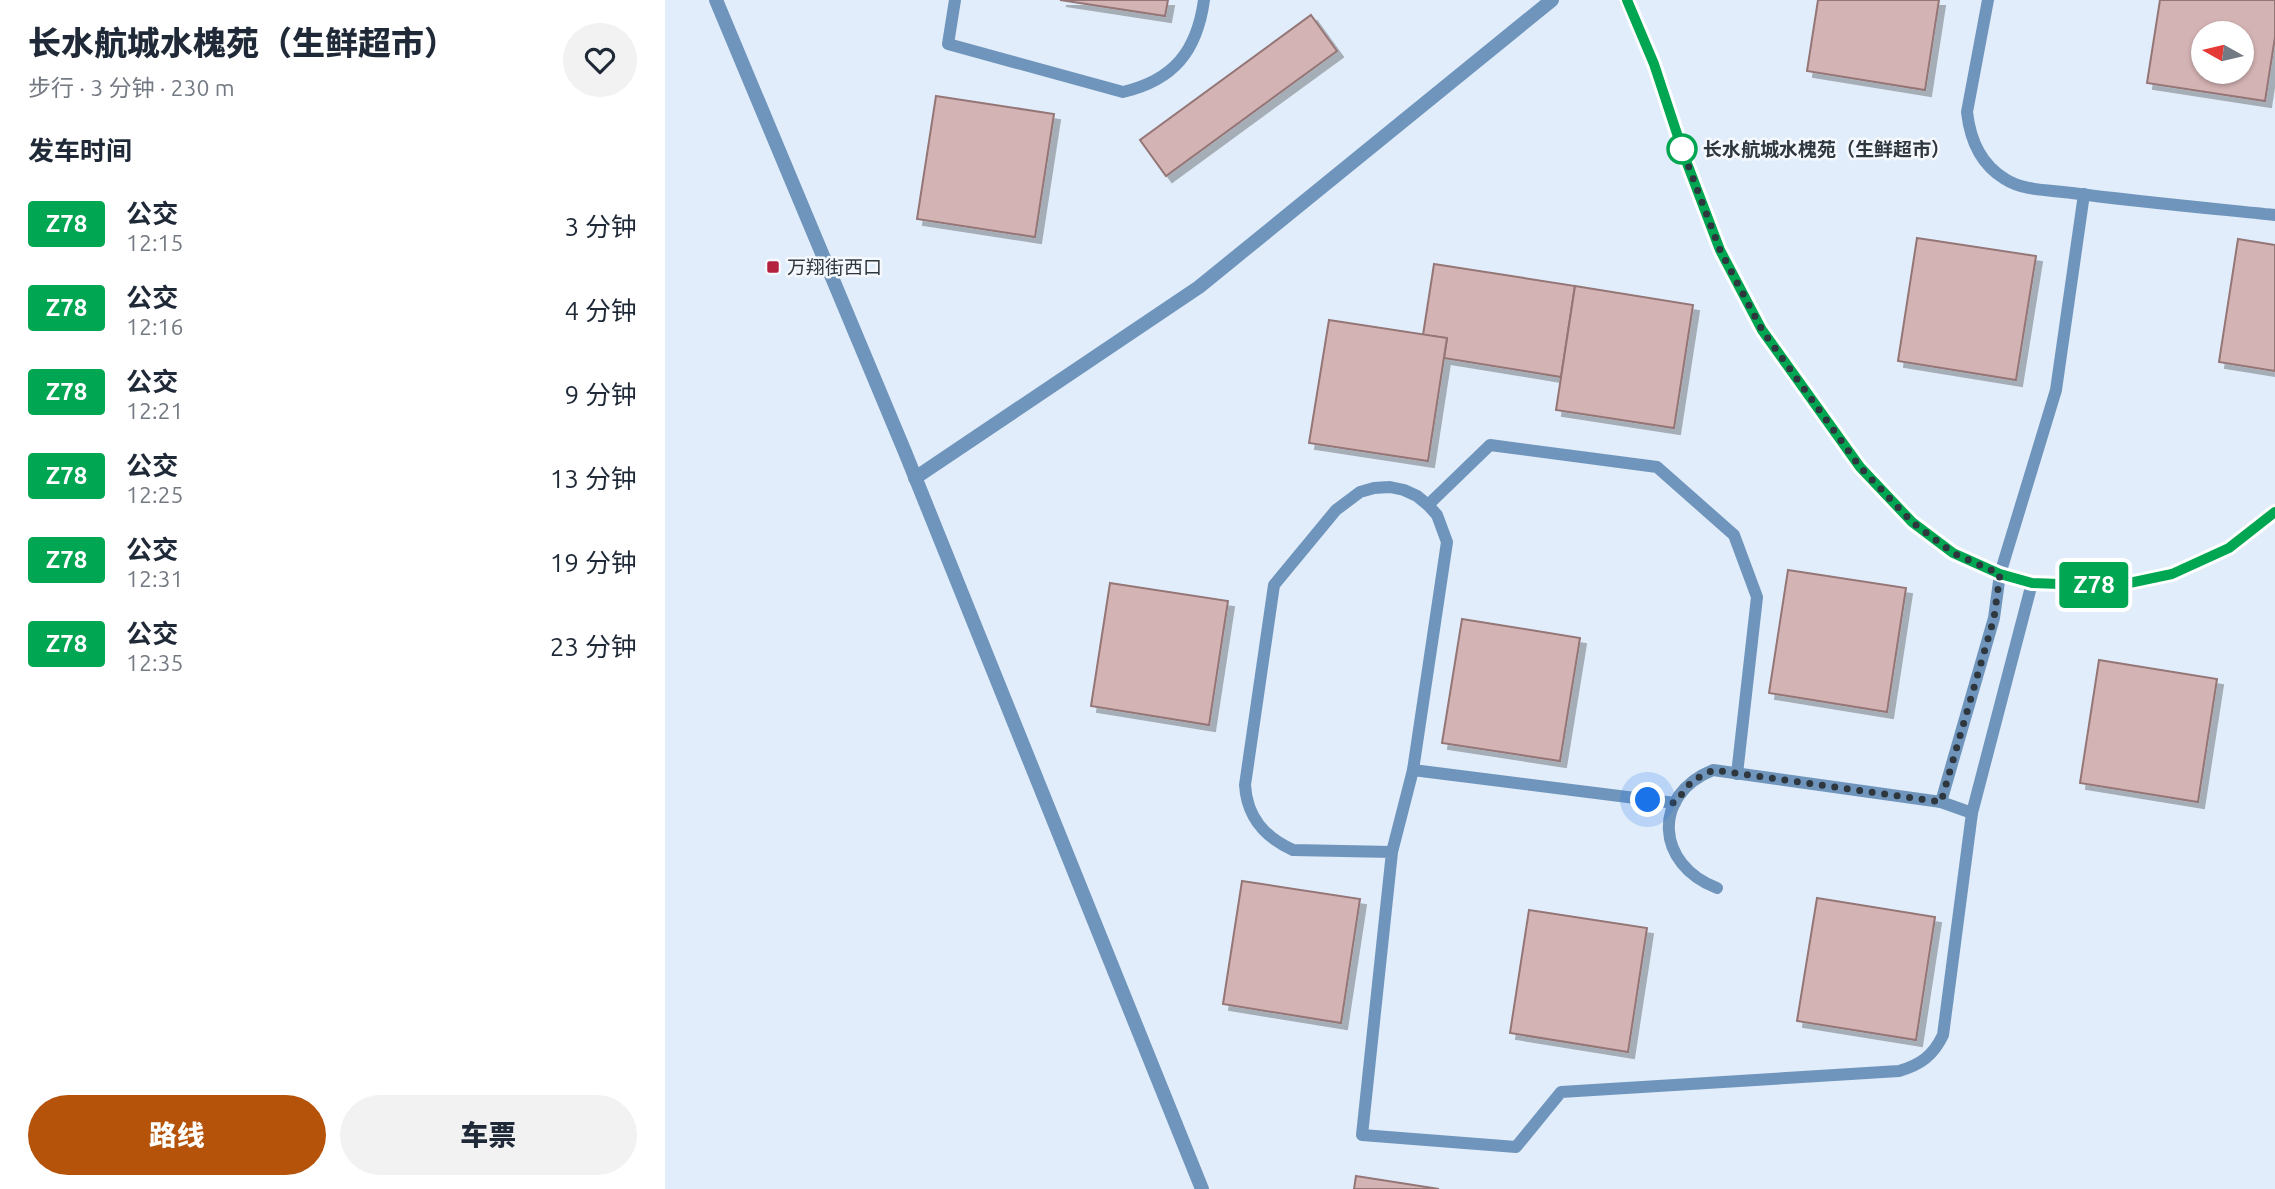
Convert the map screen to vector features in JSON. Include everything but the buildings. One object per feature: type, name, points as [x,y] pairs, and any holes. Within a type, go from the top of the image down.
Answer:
[{"type":"street","points":[[716,0],[915,478],[1202,1189]]},
{"type":"street","points":[[915,478],[1199,287],[1552,0]]},
{"type":"street","points":[[1626,0],[1654,64],[1685,158],[1720,250],[1762,330],[1860,467],[1912,522],[1953,553],[2000,574],[2032,583],[2115,586],[2172,574],[2229,548],[2275,512]]},
{"type":"lane","points":[[955,0],[948,44],[1123,92],[1158,80],[1179,62],[1195,39],[1204,0]]},
{"type":"lane","points":[[1988,0],[1967,112],[1975,145],[1983,160],[1993,170],[2017,186],[2275,215]]},
{"type":"lane","points":[[1941,802],[1994,618],[2000,574],[2056,390],[2084,194]]},
{"type":"lane","points":[[1428,505],[1490,445],[1657,467],[1734,535],[1756,597],[1737,774]]},
{"type":"lane","points":[[1392,852],[1293,850],[1279,844],[1262,830],[1250,812],[1246,799],[1245,772],[1274,585],[1347,500],[1360,492],[1389,487],[1417,496],[1428,505],[1440,522],[1447,542],[1413,770],[1392,852],[1363,1135],[1516,1147],[1561,1092],[1899,1071],[1922,1063],[1938,1046],[1943,1035],[1972,813],[2032,583]]},
{"type":"lane","points":[[1413,770],[1675,803]]},
{"type":"lane","points":[[1717,888],[1696,878],[1679,863],[1669,834],[1675,803],[1692,781],[1713,770],[1941,802],[1972,813]]},
{"type":"bus line","name":"Z78","points":[[1627,0],[1654,64],[1685,158],[1720,250],[1762,330],[1860,467],[1912,522],[1953,553],[2000,574],[2032,583],[2115,586],[2172,574],[2229,548],[2275,512]]},
{"type":"place","name":"长水航城水槐苑（生鲜超市）","points":[[1682,149]]},
{"type":"place","name":"万翔街西口","points":[[773,267]]},
{"type":"route","points":[[1648,800],[1675,803],[1692,781],[1713,770],[1941,802],[1994,618],[2000,574],[1953,553],[1912,522],[1860,467],[1762,330],[1720,250],[1682,149]]}]
